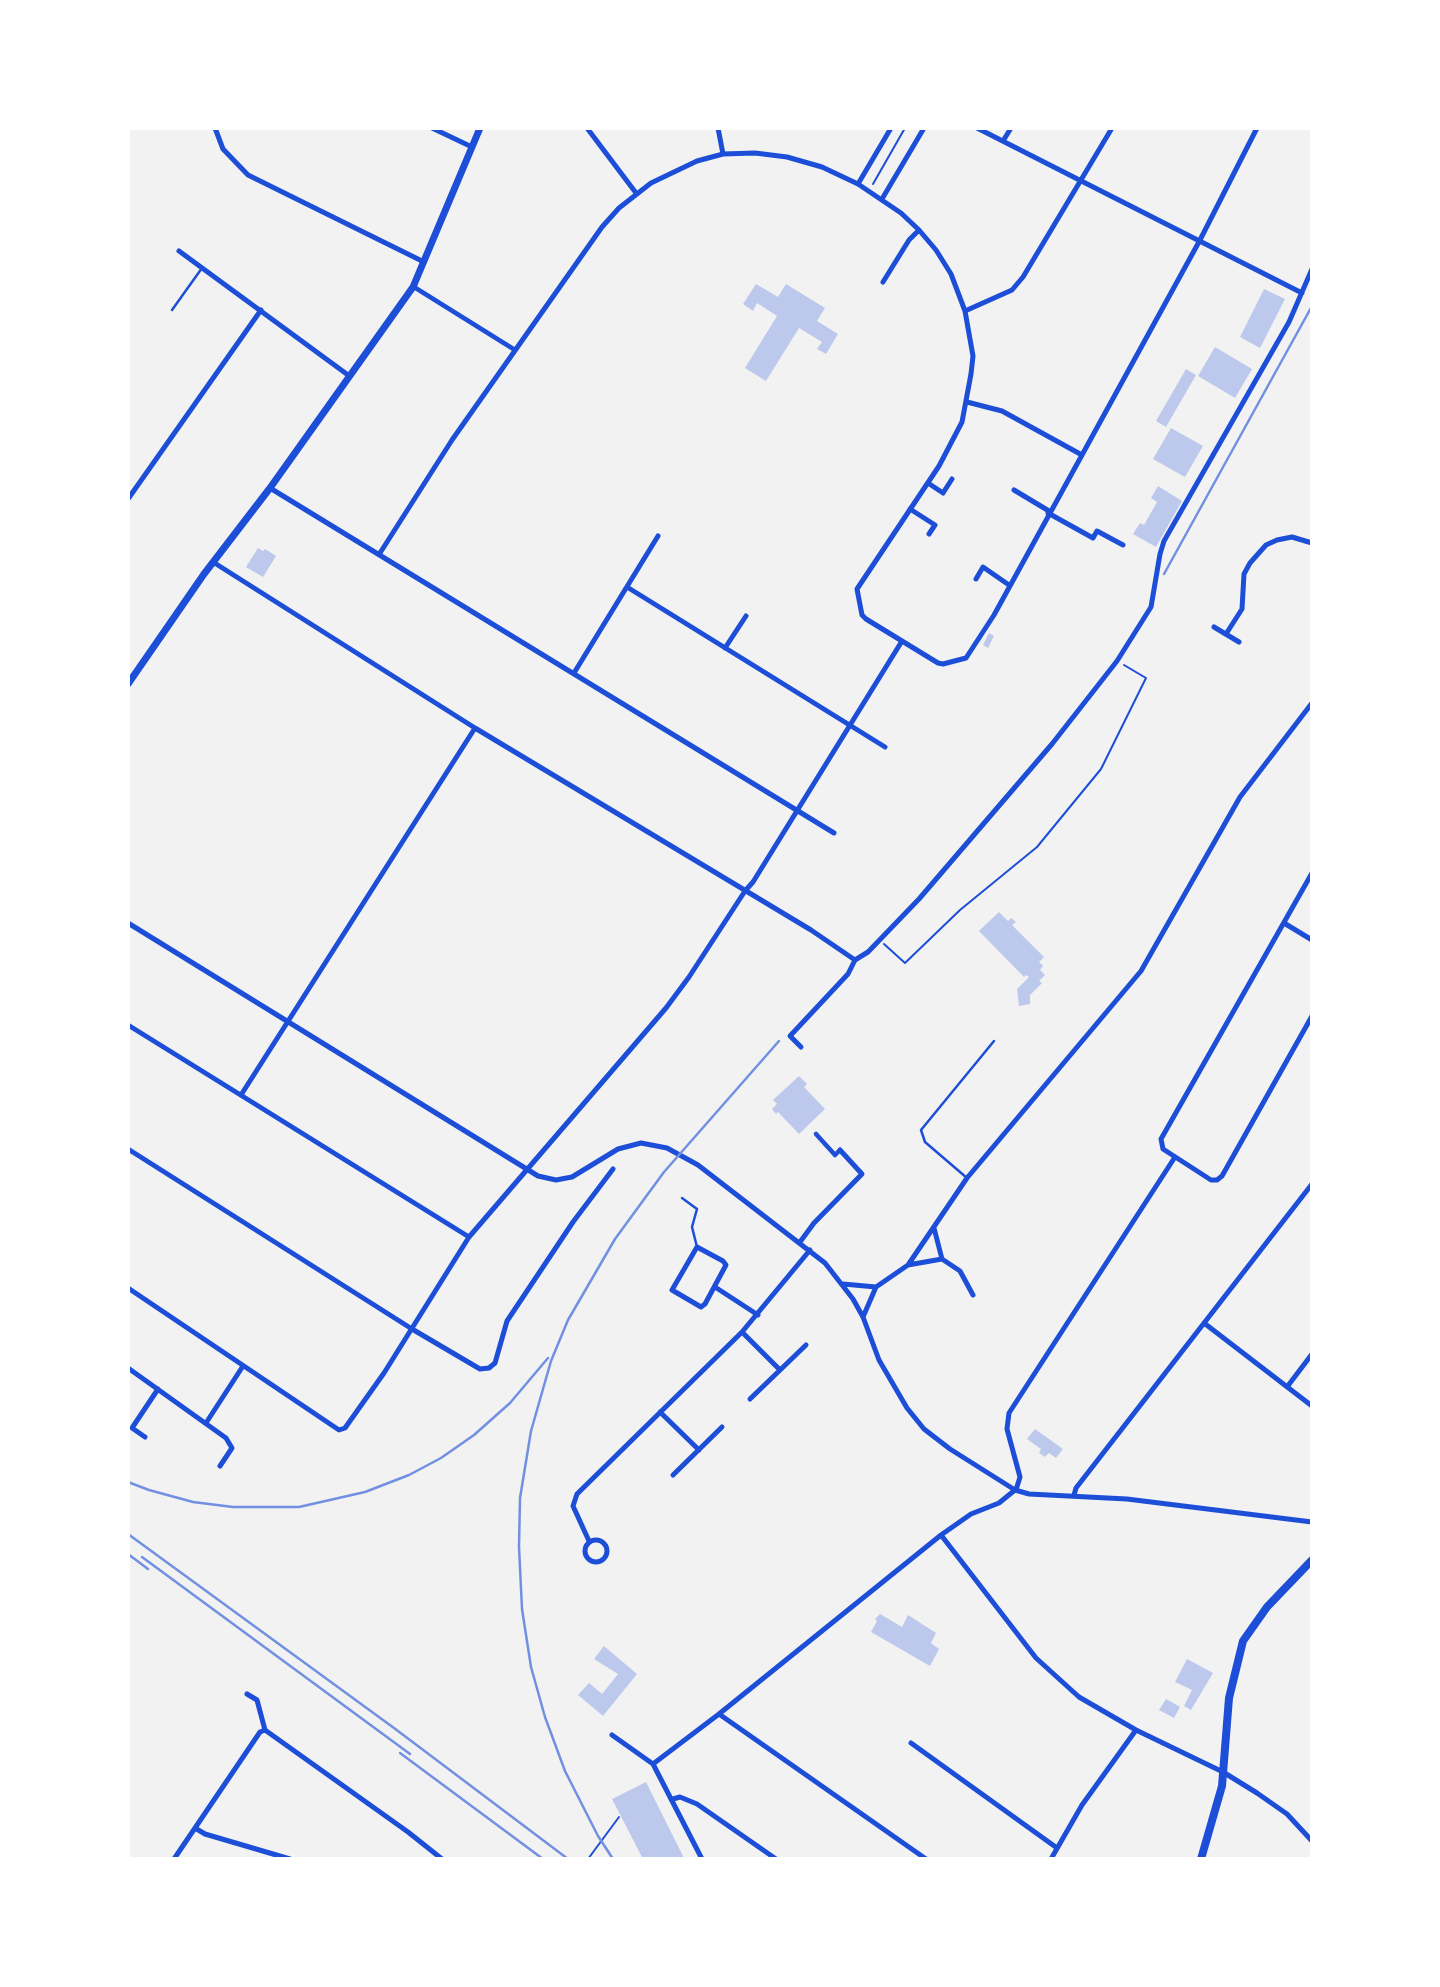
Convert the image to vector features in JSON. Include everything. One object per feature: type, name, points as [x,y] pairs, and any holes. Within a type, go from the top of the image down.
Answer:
[{"type":"main road","points":[[1201,1859],[1214,1819],[1223,1772],[1229,1698],[1243,1641],[1267,1607],[1312,1560]]},
{"type":"street","points":[[215,128],[223,149],[248,175],[424,262]]},
{"type":"street","points":[[432,128],[472,147]]},
{"type":"street","points":[[128,684],[413,286],[480,128]]},
{"type":"street","points":[[587,128],[636,193]]},
{"type":"street","points":[[718,128],[723,154]]},
{"type":"street","points":[[858,184],[891,128]]},
{"type":"street","points":[[882,199],[924,128]]},
{"type":"street","points":[[977,128],[1302,293]]},
{"type":"street","points":[[1003,141],[1011,128]]},
{"type":"street","points":[[965,311],[1012,290],[1023,277],[1112,128]]},
{"type":"street","points":[[380,553],[452,440],[602,227],[619,208],[636,193],[670,172],[697,161],[723,154],[755,153],[787,157],[822,167],[858,184],[882,199],[919,230],[951,274],[965,311],[972,356],[962,422],[928,483],[857,589],[862,615],[902,641],[938,663],[966,658],[1082,455],[1257,128]]},
{"type":"street","points":[[883,282],[909,240],[919,230]]},
{"type":"street","points":[[179,251],[348,375]]},
{"type":"street","points":[[801,1047],[790,1036],[848,974],[855,960],[868,953],[919,899],[1052,744],[1117,661],[1151,607],[1164,541],[1289,322],[1312,269]]},
{"type":"street","points":[[413,286],[515,350]]},
{"type":"street","points":[[128,499],[261,310]]},
{"type":"street","points":[[967,402],[1002,411],[1082,455]]},
{"type":"street","points":[[928,483],[943,493],[952,479]]},
{"type":"street","points":[[270,488],[834,833]]},
{"type":"street","points":[[1014,490],[1093,538],[1097,531],[1123,545]]},
{"type":"street","points":[[910,509],[935,525],[929,534]]},
{"type":"street","points":[[574,673],[658,536]]},
{"type":"street","points":[[1226,634],[1242,609],[1242,585],[1250,563],[1266,545],[1292,537],[1309,542]]},
{"type":"street","points":[[213,562],[475,728],[811,930],[855,960]]},
{"type":"street","points":[[976,579],[984,567],[1009,585]]},
{"type":"street","points":[[626,587],[885,747]]},
{"type":"street","points":[[725,648],[746,616]]},
{"type":"street","points":[[1214,627],[1239,642]]},
{"type":"street","points":[[128,1288],[339,1430],[345,1428],[412,1329],[469,1237],[666,1008],[753,882],[902,641]]},
{"type":"street","points":[[863,1317],[876,1287],[908,1265],[967,1178],[1140,971],[1240,797],[1312,703]]},
{"type":"street","points":[[241,1096],[475,728]]},
{"type":"street","points":[[1312,873],[1161,1139],[1163,1149],[1211,1180],[1222,1176],[1312,1016]]},
{"type":"street","points":[[128,923],[543,1178],[564,1180],[625,1146],[642,1143],[672,1151],[698,1165],[810,1250],[843,1284],[863,1317],[879,1360],[907,1408],[924,1429],[950,1450],[1015,1490],[1029,1494],[1127,1499],[1312,1522]]},
{"type":"street","points":[[1284,923],[1312,940]]},
{"type":"street","points":[[128,1025],[469,1237]]},
{"type":"street","points":[[800,1242],[814,1223],[862,1174],[840,1150],[835,1155],[816,1134]]},
{"type":"street","points":[[128,1149],[412,1329],[476,1368],[485,1369],[493,1366],[498,1357],[500,1339],[507,1321],[573,1222],[613,1169]]},
{"type":"street","points":[[653,1764],[941,1535],[971,1514],[999,1503],[1015,1490],[1020,1477],[1007,1429],[1009,1413],[1175,1157]]},
{"type":"street","points":[[1074,1495],[1076,1488],[1312,1184]]},
{"type":"street","points":[[934,1228],[942,1259],[960,1272],[972,1295]]},
{"type":"street","points":[[697,1247],[726,1265],[701,1307],[672,1290],[697,1247]]},
{"type":"street","points":[[589,1541],[573,1506],[574,1499],[742,1332],[810,1250]]},
{"type":"street","points":[[908,1265],[942,1259]]},
{"type":"street","points":[[843,1284],[876,1287]]},
{"type":"street","points":[[715,1287],[758,1315]]},
{"type":"street","points":[[1204,1323],[1312,1406]]},
{"type":"street","points":[[742,1332],[780,1370]]},
{"type":"street","points":[[750,1399],[806,1345]]},
{"type":"street","points":[[1287,1387],[1312,1354]]},
{"type":"street","points":[[205,1423],[243,1366]]},
{"type":"street","points":[[128,1368],[226,1438],[232,1448],[219,1466]]},
{"type":"street","points":[[145,1437],[132,1428],[158,1389]]},
{"type":"street","points":[[660,1412],[699,1450]]},
{"type":"street","points":[[673,1475],[722,1427]]},
{"type":"street","points":[[941,1535],[1036,1658],[1079,1697],[1136,1730],[1223,1772],[1287,1814],[1312,1842]]},
{"type":"street","points":[[599,1540],[606,1546],[607,1553],[601,1561],[590,1561],[585,1555],[585,1547],[589,1541],[599,1540]]},
{"type":"street","points":[[247,1694],[257,1700],[265,1730],[442,1859]]},
{"type":"street","points":[[719,1714],[926,1859]]},
{"type":"street","points":[[174,1859],[260,1732],[265,1730]]},
{"type":"street","points":[[1051,1859],[1082,1805],[1136,1730]]},
{"type":"street","points":[[612,1735],[653,1764],[702,1859]]},
{"type":"street","points":[[911,1744],[1057,1848]]},
{"type":"street","points":[[673,1799],[680,1797],[697,1804],[776,1859]]},
{"type":"street","points":[[195,1828],[205,1834],[290,1859]]},
{"type":"lane","points":[[172,310],[202,268]]},
{"type":"lane","points":[[967,1178],[925,1142],[921,1130],[994,1041]]},
{"type":"lane","points":[[682,1198],[698,1209],[692,1227],[697,1247]]},
{"type":"path","points":[[872,185],[905,128]]},
{"type":"path","points":[[880,940],[905,963],[960,910],[1037,847],[1101,769],[1146,678],[1117,661]]},
{"type":"path","points":[[588,1859],[619,1817]]},
{"type":"building","points":[[756,284],[778,297],[786,284],[825,308],[817,321],[838,334],[826,354],[817,349],[822,342],[799,328],[766,381],[745,368],[777,316],[757,303],[753,311],[743,304]]},
{"type":"building","points":[[1264,289],[1285,299],[1260,348],[1240,337]]},
{"type":"building","points":[[1215,347],[1252,369],[1235,398],[1198,376]]},
{"type":"building","points":[[1186,369],[1196,375],[1166,427],[1156,421]]},
{"type":"building","points":[[1171,428],[1203,446],[1185,477],[1153,459]]},
{"type":"building","points":[[1158,486],[1182,501],[1156,547],[1133,534],[1140,523],[1144,525],[1157,502],[1151,498]]},
{"type":"building","points":[[258,548],[276,556],[263,577],[246,567]]},
{"type":"building","points":[[989,633],[994,636],[988,648],[983,645]]},
{"type":"building","points":[[999,912],[1008,921],[1011,918],[1016,922],[1012,925],[1044,957],[1039,962],[1043,966],[1040,970],[1045,975],[1039,981],[1042,983],[1030,995],[1030,1004],[1019,1006],[1017,989],[1029,977],[1024,977],[979,931]]},
{"type":"building","points":[[799,1076],[807,1084],[804,1087],[825,1109],[799,1134],[772,1109],[777,1104],[773,1100]]},
{"type":"building","points":[[1035,1429],[1063,1449],[1056,1458],[1049,1453],[1045,1457],[1039,1453],[1041,1449],[1027,1439]]},
{"type":"building","points":[[880,1614],[902,1627],[908,1615],[936,1633],[931,1643],[939,1649],[930,1666],[871,1632],[877,1621],[875,1619]]},
{"type":"building","points":[[604,1646],[637,1674],[603,1716],[578,1695],[589,1683],[602,1694],[618,1674],[594,1659]]},
{"type":"building","points":[[1187,1659],[1213,1673],[1191,1710],[1184,1706],[1192,1690],[1175,1682]]},
{"type":"building","points":[[1166,1699],[1180,1707],[1174,1718],[1159,1710]]},
{"type":"building","points":[[646,1782],[684,1858],[682,1859],[643,1859],[612,1799]]},
{"type":"railway","points":[[1164,574],[1312,306]]},
{"type":"railway","points":[[613,1859],[598,1836],[565,1771],[545,1717],[531,1667],[522,1609],[519,1547],[520,1498],[531,1431],[551,1361],[568,1320],[615,1239],[664,1172],[779,1041]]},
{"type":"railway","points":[[128,1482],[193,1502],[233,1507],[299,1507],[365,1492],[409,1475],[441,1458],[474,1435],[510,1403],[548,1358]]},
{"type":"railway","points":[[128,1534],[568,1859]]},
{"type":"railway","points":[[128,1554],[148,1569]]},
{"type":"railway","points":[[142,1557],[410,1754]]},
{"type":"railway","points":[[400,1753],[543,1859]]}]
